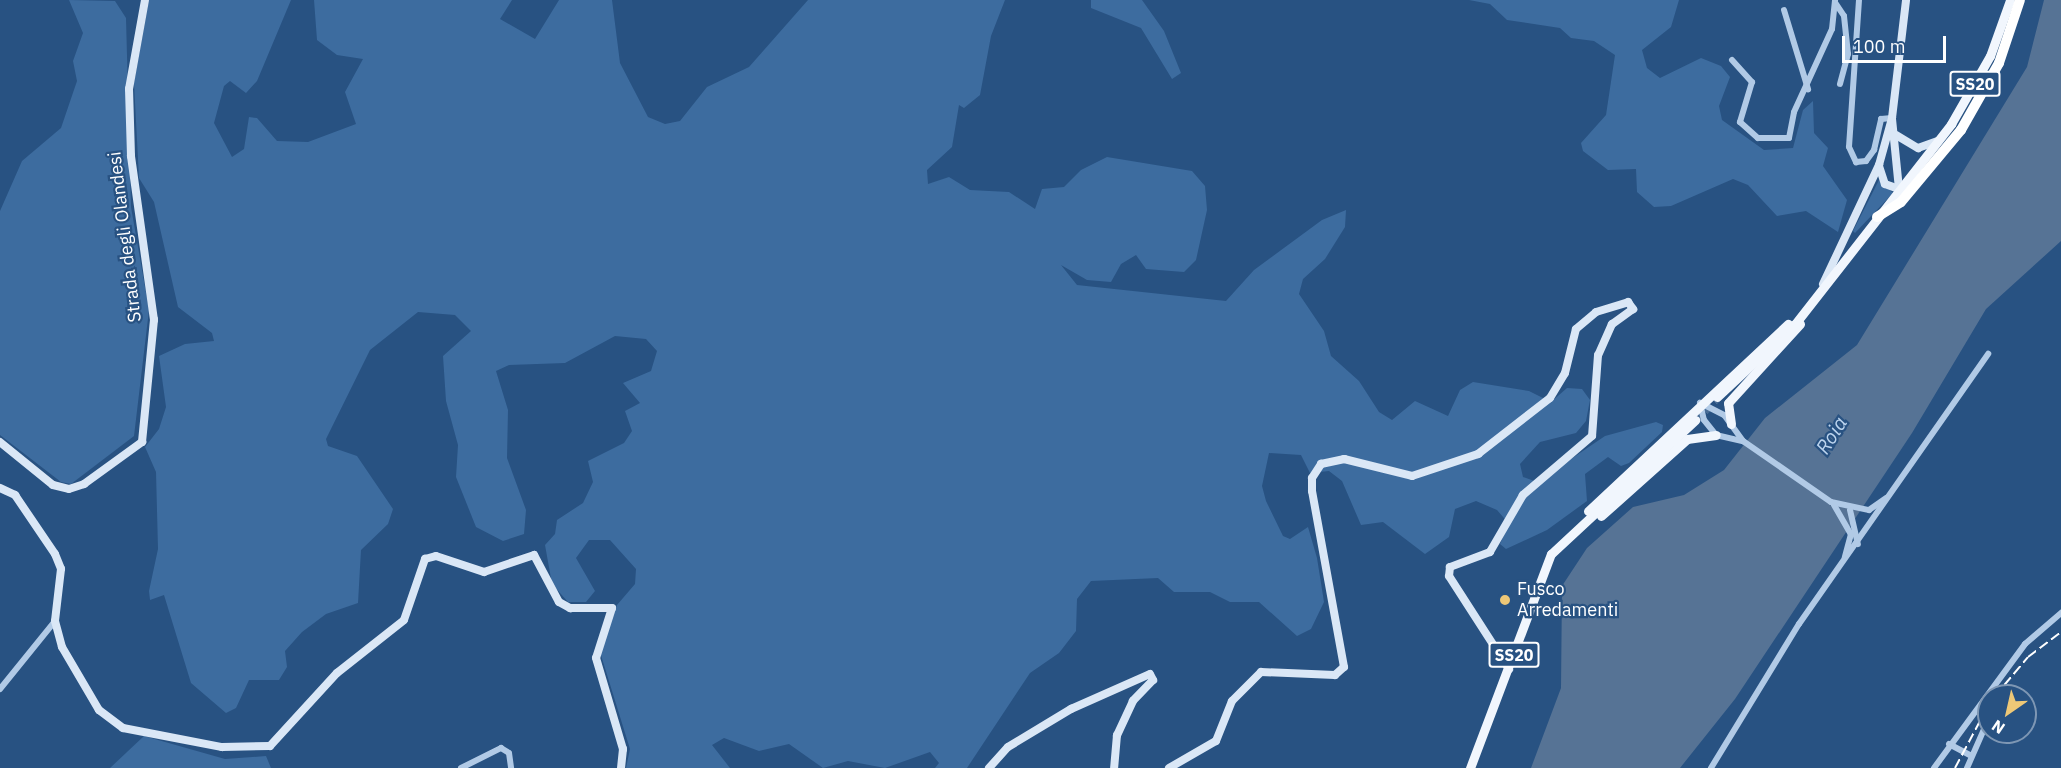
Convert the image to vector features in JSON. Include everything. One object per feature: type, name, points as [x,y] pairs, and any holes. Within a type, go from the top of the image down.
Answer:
[{"type":"highway","points":[[1877,217],[1901,202],[1960,130],[1999,63],[2020,0]]},
{"type":"main road","name":"Strada degli Olandesi","points":[[0,442],[53,485],[69,489],[84,484],[142,442],[154,320],[131,156],[129,89],[144,0]]},
{"type":"main road","points":[[1819,291],[1879,165],[1892,118],[1906,0]]},
{"type":"main road","name":"SS20","points":[[1717,397],[1809,306],[1938,141],[1971,93],[2004,22],[2010,0]]},
{"type":"main road","points":[[1879,165],[1885,184],[1899,189],[1896,135],[1892,118]]},
{"type":"main road","points":[[1896,135],[1918,148],[1938,141]]},
{"type":"main road","points":[[1169,768],[1216,741],[1232,701],[1261,672],[1335,675],[1343,669],[1312,491],[1312,478],[1321,464],[1344,459],[1412,476],[1478,454],[1550,398],[1565,373],[1576,329],[1596,312],[1628,302],[1633,309],[1612,324],[1598,355],[1592,436],[1523,495],[1490,552],[1450,567],[1449,576],[1509,669]]},
{"type":"main road","points":[[1559,544],[1700,403],[1809,306]]},
{"type":"main road","points":[[1731,424],[1726,414],[1732,397],[1784,347],[1809,306]]},
{"type":"main road","name":"SS20","points":[[1470,768],[1509,669],[1543,569],[1559,544],[1695,420]]},
{"type":"main road","points":[[1559,544],[1593,522],[1687,439],[1709,432]]},
{"type":"main road","points":[[0,488],[15,495],[61,569],[55,621],[89,695],[115,724],[248,750],[279,740],[337,673],[404,620],[425,559],[436,556],[484,572],[537,555],[559,602],[570,608],[612,608],[596,658],[623,749],[621,768]]},
{"type":"main road","points":[[989,768],[1008,747],[1071,709],[1150,674],[1152,680],[1133,701],[1117,735],[1114,768]]},
{"type":"street","points":[[1854,0],[1859,14]]},
{"type":"street","points":[[1859,0],[1849,147],[1856,162],[1866,161],[1874,150],[1881,118],[1892,118]]},
{"type":"street","points":[[1835,2],[1844,16],[1848,54],[1840,84]]},
{"type":"street","points":[[1732,60],[1752,82],[1740,122],[1758,138],[1782,140],[1794,134],[1794,112],[1808,89],[1832,29],[1835,2]]},
{"type":"street","points":[[1784,10],[1808,89]]},
{"type":"street","points":[[1711,768],[1842,563],[1858,546],[1889,495],[1988,354]]},
{"type":"street","points":[[1700,403],[1726,414]]},
{"type":"street","points":[[1700,403],[1709,432],[1743,441],[1831,502],[1850,510],[1869,510],[1889,495]]},
{"type":"street","points":[[1731,424],[1743,441]]},
{"type":"street","points":[[1831,502],[1846,519],[1857,526],[1872,525]]},
{"type":"street","points":[[1850,510],[1857,526],[1858,546]]},
{"type":"street","points":[[1842,563],[1851,534],[1846,519]]},
{"type":"street","points":[[1934,768],[1949,744],[2025,644],[2061,613]]},
{"type":"street","points":[[0,688],[55,621]]},
{"type":"street","points":[[1967,768],[1977,741]]},
{"type":"street","points":[[1949,744],[1970,755]]},
{"type":"street","points":[[461,768],[501,748],[509,753],[511,768]]},
{"type":"shaded area","points":[[69,0],[115,1],[126,18],[131,207],[149,310],[134,436],[71,484],[61,482],[0,435],[0,211],[22,161],[61,128],[77,81],[73,61],[83,33]]},
{"type":"shaded area","points":[[149,0],[291,0],[257,81],[246,93],[230,81],[224,86],[214,123],[232,157],[244,149],[249,117],[257,118],[277,141],[308,142],[356,124],[345,92],[363,59],[337,55],[317,40],[314,0],[512,0],[500,19],[535,39],[559,0],[612,0],[620,63],[648,117],[665,124],[680,121],[707,87],[749,67],[808,0],[1005,0],[991,36],[980,95],[964,108],[959,105],[952,147],[927,170],[928,184],[949,177],[970,190],[1009,192],[1035,209],[1042,189],[1064,187],[1081,170],[1107,157],[1192,171],[1205,186],[1207,210],[1196,260],[1184,272],[1146,269],[1136,255],[1121,264],[1111,282],[1087,280],[1061,265],[1077,285],[1226,301],[1254,270],[1322,220],[1346,210],[1345,227],[1325,259],[1303,279],[1299,294],[1324,331],[1331,356],[1359,381],[1379,412],[1392,420],[1415,401],[1448,416],[1460,390],[1473,382],[1529,391],[1551,402],[1567,388],[1582,389],[1590,400],[1586,421],[1576,433],[1540,442],[1520,464],[1523,477],[1537,482],[1605,436],[1656,422],[1663,425],[1662,432],[1629,463],[1621,466],[1608,457],[1585,474],[1587,501],[1547,530],[1506,549],[1500,544],[1509,524],[1497,510],[1476,501],[1455,509],[1449,537],[1425,554],[1383,522],[1361,525],[1342,481],[1329,471],[1310,473],[1301,455],[1269,453],[1262,486],[1266,501],[1283,536],[1290,539],[1308,527],[1317,558],[1324,602],[1311,629],[1297,636],[1259,602],[1230,602],[1210,592],[1174,592],[1158,578],[1091,581],[1077,599],[1076,631],[1059,653],[1030,673],[967,768],[935,768],[939,763],[930,752],[885,768],[848,761],[823,768],[789,744],[759,751],[724,738],[712,745],[730,768],[626,768],[630,749],[600,652],[617,605],[635,584],[636,569],[610,540],[589,540],[576,558],[595,591],[586,602],[568,602],[552,584],[545,545],[555,534],[557,520],[583,503],[593,482],[588,461],[624,443],[632,431],[625,411],[640,403],[623,383],[651,371],[657,351],[646,339],[615,336],[565,363],[509,365],[496,371],[508,410],[507,458],[526,510],[524,534],[503,541],[476,527],[456,477],[458,445],[446,401],[443,356],[471,331],[455,315],[418,312],[370,350],[326,439],[328,446],[357,456],[393,509],[388,524],[361,550],[358,603],[326,614],[302,632],[285,651],[287,667],[279,680],[249,680],[236,708],[226,713],[191,683],[164,595],[150,600],[149,591],[158,549],[156,472],[145,447],[159,429],[166,407],[159,356],[185,344],[214,341],[212,333],[178,307],[154,202],[139,178],[134,83]]},
{"type":"shaded area","points":[[1091,0],[1142,0],[1164,31],[1181,73],[1172,79],[1141,28],[1091,8]]},
{"type":"shaded area","points":[[1469,0],[1679,0],[1671,27],[1642,50],[1647,68],[1660,78],[1701,58],[1721,66],[1730,77],[1719,106],[1722,120],[1764,150],[1793,148],[1803,110],[1813,101],[1814,133],[1828,148],[1823,166],[1847,200],[1838,232],[1806,211],[1777,216],[1748,185],[1733,179],[1671,206],[1654,207],[1637,192],[1636,169],[1608,170],[1583,151],[1581,143],[1606,115],[1615,55],[1594,41],[1571,38],[1560,28],[1507,20],[1490,4]]},
{"type":"shaded area","points":[[1879,180],[1893,193],[1855,233],[1853,231]]},
{"type":"shaded area","points":[[144,736],[225,759],[266,756],[271,768],[110,768]]},
{"type":"water","name":"Roia","points":[[2044,0],[2061,0],[2061,241],[1986,309],[1912,433],[1735,699],[1680,768],[1531,768],[1561,688],[1562,586],[1587,548],[1633,507],[1684,495],[1724,470],[1765,418],[1857,345],[2027,67]]},
{"type":"tunnel","points":[[1695,420],[1717,397]]},
{"type":"railway","points":[[2005,684],[2028,657],[2061,632]]},
{"type":"railway","points":[[1955,768],[1977,727]]},
{"type":"place","name":"Fusco Arredamenti","points":[[1505,600]]}]
